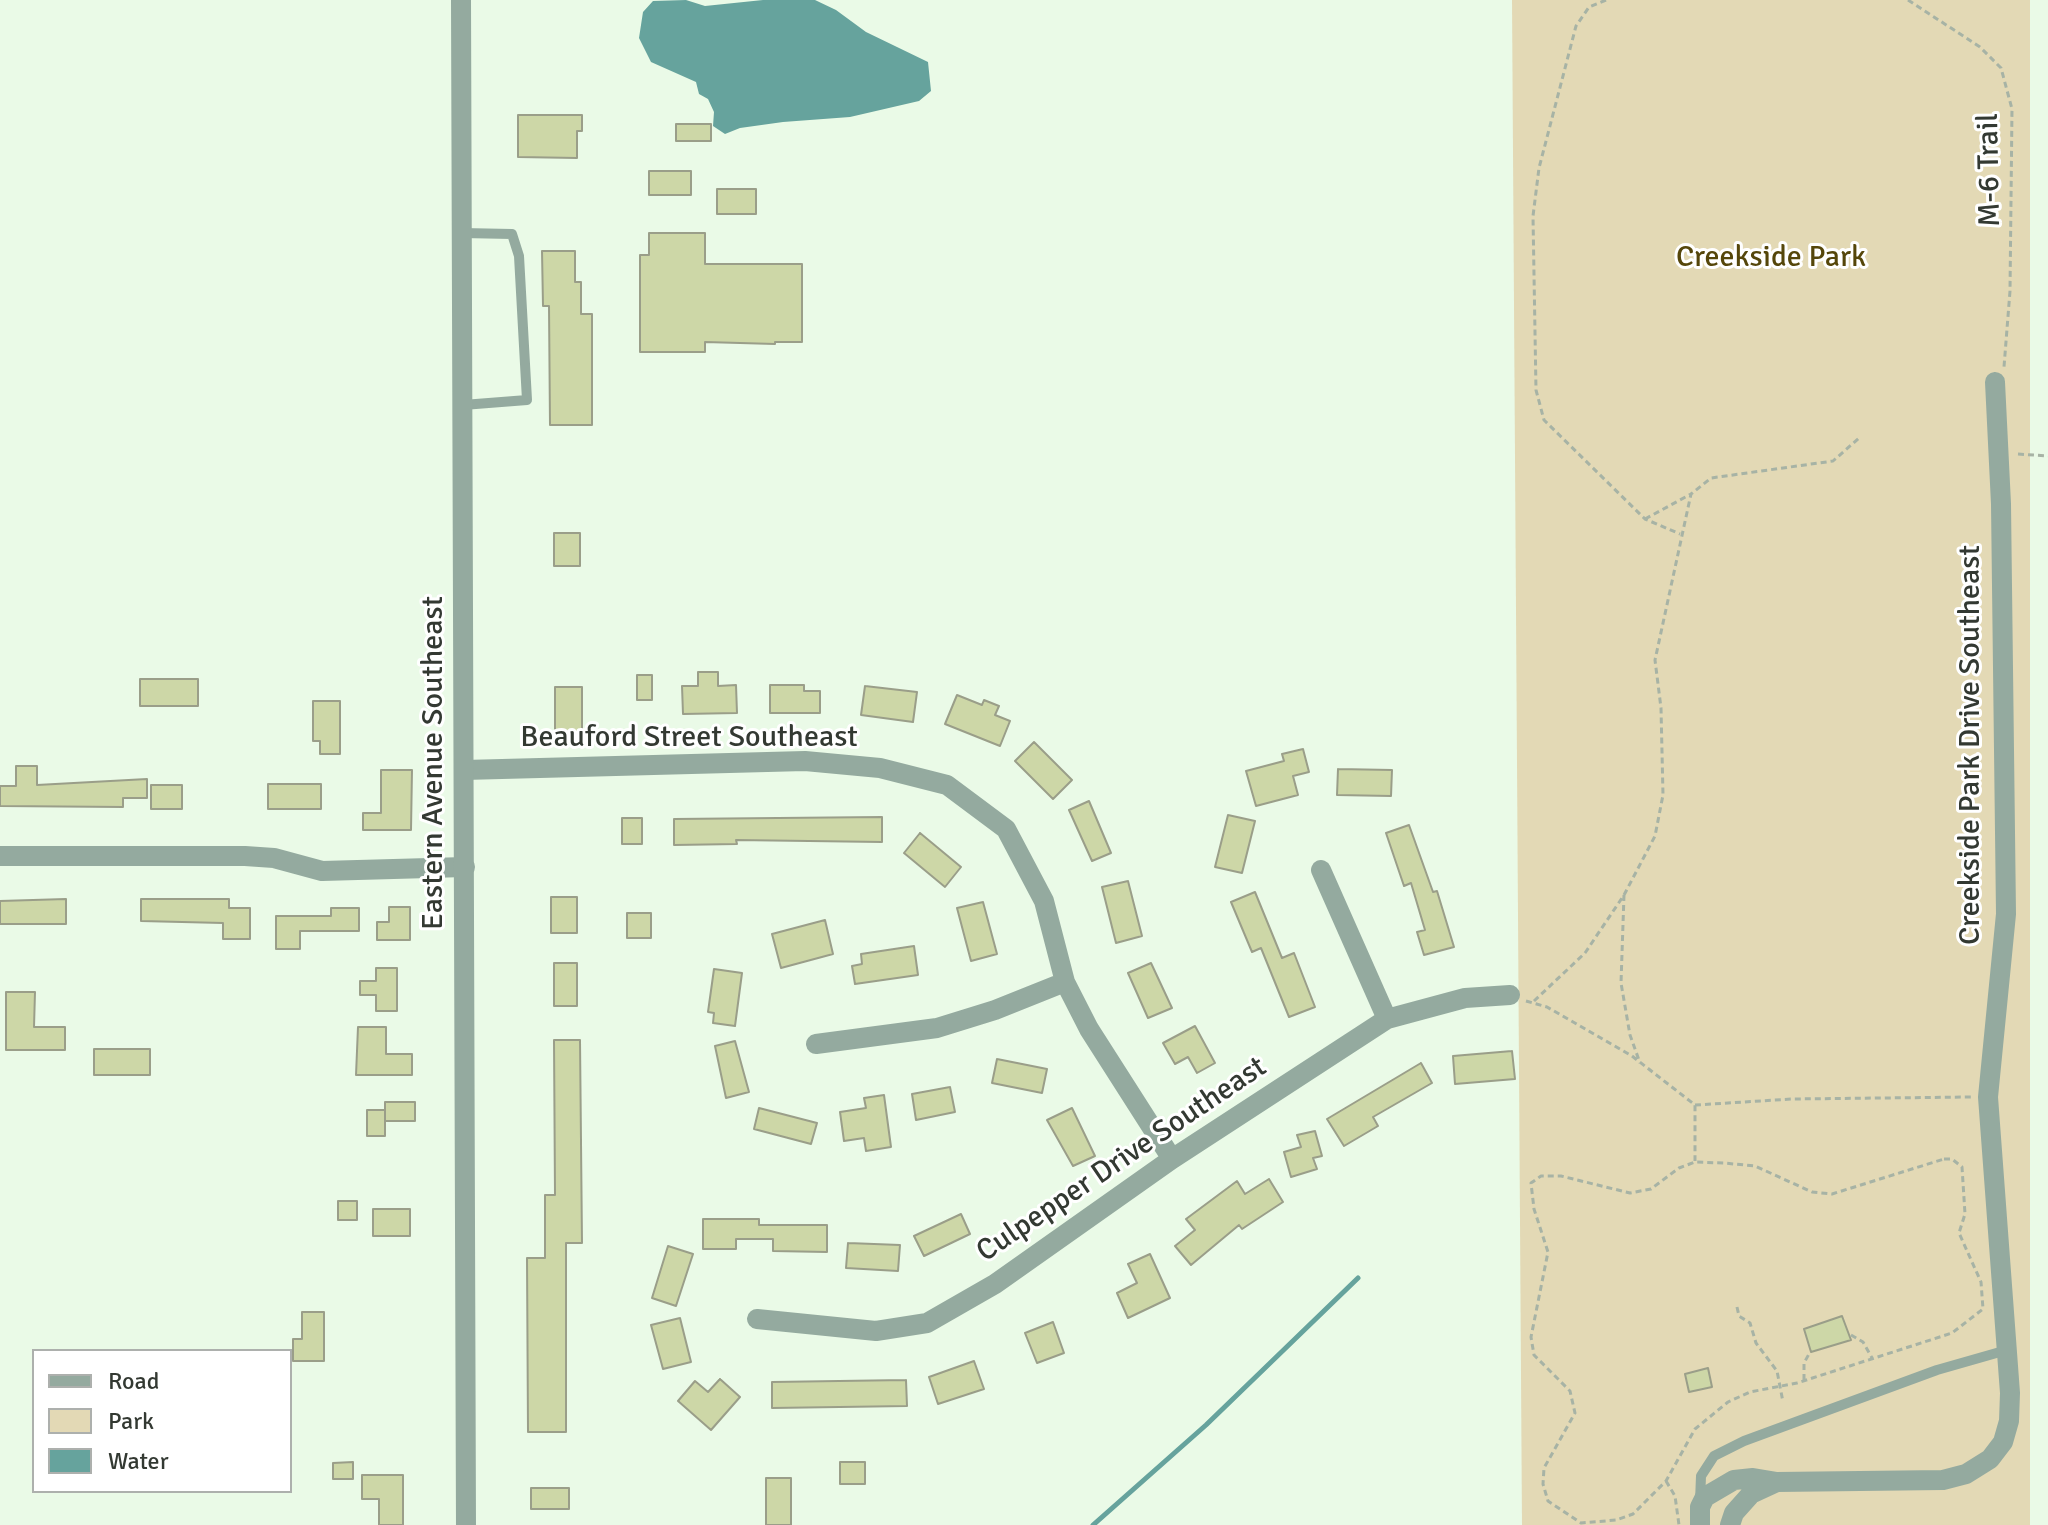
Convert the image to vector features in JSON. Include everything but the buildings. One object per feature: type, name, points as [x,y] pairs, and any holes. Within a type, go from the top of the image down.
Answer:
[{"type":"street","name":"Eastern Avenue Southeast","points":[[461,0],[466,1525]]},
{"type":"street","name":"Creekside Park Drive Southeast","points":[[1700,1516],[1705,1497],[1734,1480],[1943,1480],[1966,1474],[1990,1459],[2003,1442],[2009,1421],[2007,1350],[1988,1097],[2006,914],[1999,454],[1995,382]]},
{"type":"street","name":"Beauford Street Southeast","points":[[464,770],[805,761],[880,768],[947,785],[1006,829],[1044,901],[1065,982],[1089,1029],[1172,1159]]},
{"type":"street","points":[[0,856],[245,856],[274,858],[322,871],[465,867]]},
{"type":"street","points":[[1321,870],[1387,1019]]},
{"type":"street","points":[[816,1044],[937,1028],[995,1010],[1065,982]]},
{"type":"street","name":"Culpepper Drive Southeast","points":[[757,1319],[876,1331],[927,1323],[995,1284],[1172,1159],[1387,1019],[1465,998],[1510,995]]},
{"type":"street","points":[[1730,1525],[1734,1513],[1751,1494],[1777,1482]]},
{"type":"lane","points":[[462,233],[512,234],[519,256],[527,400],[463,405]]},
{"type":"lane","points":[[1700,1516],[1701,1476],[1714,1456],[1772,1430],[1937,1370],[2007,1350]]},
{"type":"path","points":[[1606,0],[1589,7],[1576,26],[1539,168],[1533,216],[1536,390],[1544,420],[1645,519],[1680,534]]},
{"type":"path","name":"M-6 Trail","points":[[1908,0],[1980,47],[2001,68],[2012,109],[2010,291],[2004,377],[1995,382]]},
{"type":"path","points":[[1645,519],[1691,494],[1711,478],[1833,461],[1859,438]]},
{"type":"path","points":[[1999,454],[2048,456]]},
{"type":"path","points":[[1534,1001],[1585,953],[1624,895],[1655,836],[1663,795],[1661,708],[1655,660],[1691,494]]},
{"type":"path","points":[[1624,895],[1621,983],[1630,1035],[1640,1063]]},
{"type":"path","points":[[1510,995],[1511,1000],[1534,1001],[1640,1063],[1695,1105],[1792,1099],[1988,1097]]},
{"type":"path","points":[[1695,1105],[1695,1162]]},
{"type":"path","points":[[1944,1159],[1959,1163],[1965,1214],[1959,1233],[1981,1282],[1983,1309],[1952,1333],[1804,1380],[1739,1397],[1695,1429],[1666,1481],[1633,1514],[1616,1520],[1581,1523],[1548,1501],[1543,1484],[1544,1468],[1575,1413],[1570,1391],[1534,1355],[1531,1337],[1548,1252],[1534,1209],[1531,1183],[1541,1176],[1561,1176],[1630,1193],[1651,1189],[1679,1168],[1695,1162],[1755,1166],[1812,1192],[1832,1194],[1944,1159]]},
{"type":"path","points":[[1737,1307],[1739,1316],[1750,1323],[1756,1343],[1777,1371],[1783,1402]]},
{"type":"path","points":[[1851,1335],[1863,1342],[1872,1358]]},
{"type":"path","points":[[1804,1380],[1804,1363],[1809,1354]]},
{"type":"path","points":[[1666,1481],[1675,1496],[1679,1525]]},
{"type":"green space","name":"Creekside Park","points":[[1512,0],[2030,0],[2030,1525],[1522,1525]]},
{"type":"water","points":[[686,0],[705,6],[763,0],[815,0],[836,10],[866,32],[928,62],[931,91],[919,101],[850,117],[783,122],[740,128],[725,134],[713,126],[714,112],[708,99],[699,94],[696,82],[651,62],[639,38],[643,12],[653,1]]},
{"type":"waterway","points":[[1093,1525],[1206,1425],[1358,1278]]}]
